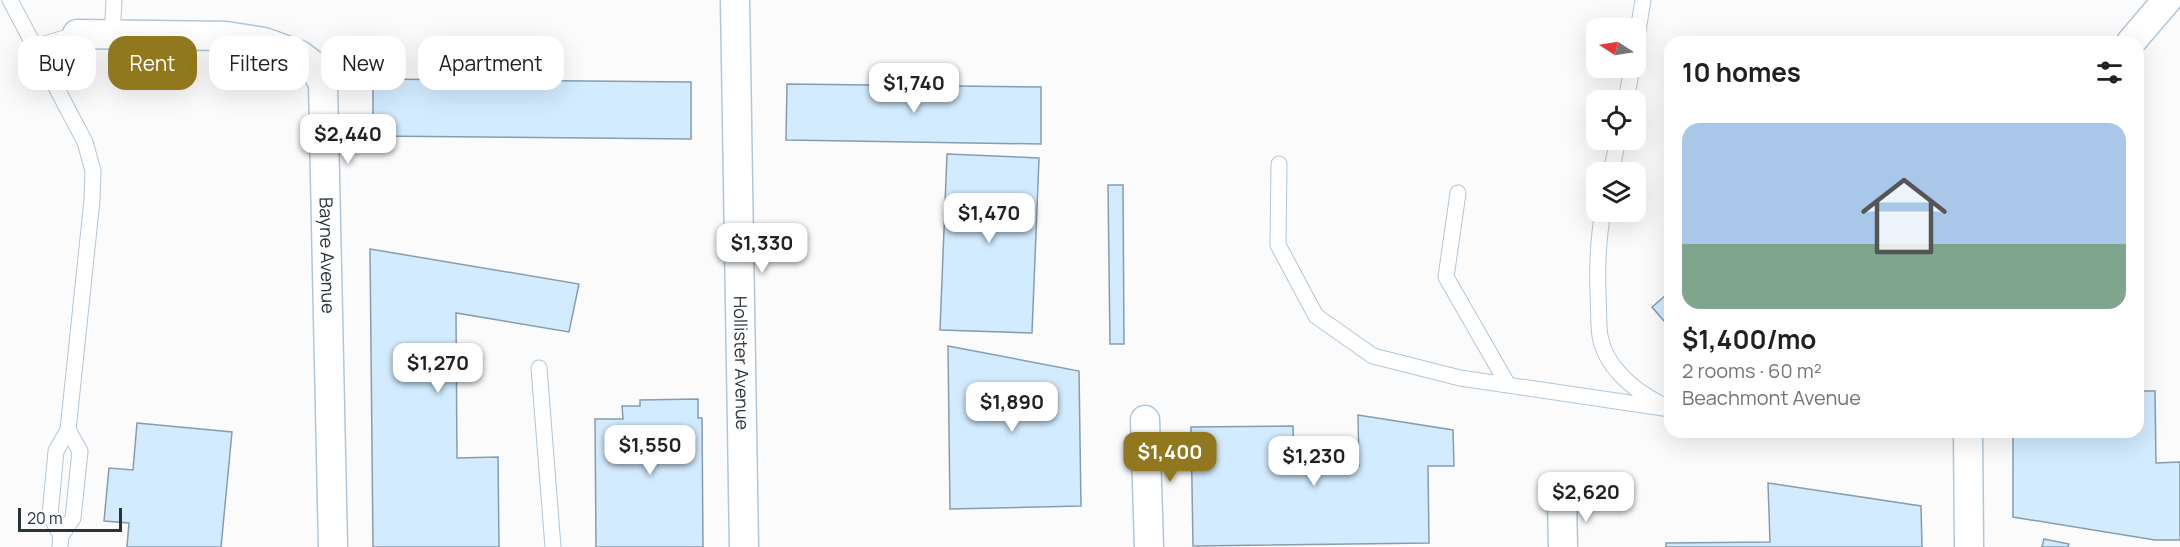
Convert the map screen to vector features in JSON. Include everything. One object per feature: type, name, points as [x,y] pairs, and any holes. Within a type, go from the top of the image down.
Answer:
[{"type":"street","name":"Hollister Avenue","points":[[735,0],[744,547]]},
{"type":"street","points":[[2135,36],[2167,0]]},
{"type":"street","name":"Bayne Avenue","points":[[77,34],[226,36],[264,42],[300,55],[313,65],[323,84],[333,547]]},
{"type":"street","points":[[1145,420],[1149,547]]},
{"type":"street","points":[[1968,438],[1969,547]]},
{"type":"street","points":[[1562,500],[1563,547]]},
{"type":"lane","points":[[10,0],[29,36]]},
{"type":"lane","points":[[112,35],[114,0]]},
{"type":"lane","points":[[1640,18],[1643,0]]},
{"type":"lane","points":[[71,36],[77,34]]},
{"type":"lane","points":[[58,90],[85,142],[93,171],[68,430],[56,451],[50,515],[61,541]]},
{"type":"lane","points":[[1280,164],[1278,244],[1317,316],[1373,356],[1460,378],[1664,408]]},
{"type":"lane","points":[[1458,194],[1446,277],[1508,385]]},
{"type":"lane","points":[[1601,222],[1597,269],[1600,337],[1606,353],[1623,378],[1640,394],[1664,406]]},
{"type":"lane","points":[[539,368],[553,547]]},
{"type":"lane","points":[[61,541],[73,518],[80,452],[68,430]]},
{"type":"building","points":[[406,79],[418,79],[418,90],[564,90],[564,81],[691,82],[691,139],[373,136],[373,90],[406,90]]},
{"type":"building","points":[[787,84],[1041,87],[1041,144],[786,140]]},
{"type":"building","points":[[947,154],[1039,158],[1032,333],[940,330]]},
{"type":"building","points":[[1108,185],[1123,185],[1124,344],[1110,344]]},
{"type":"building","points":[[370,249],[579,284],[569,332],[456,313],[457,458],[498,457],[499,547],[373,547]]},
{"type":"building","points":[[1664,297],[1664,321],[1652,307]]},
{"type":"building","points":[[948,346],[1079,371],[1081,506],[950,509]]},
{"type":"building","points":[[2144,391],[2155,391],[2156,463],[2180,462],[2180,540],[2155,540],[2013,517],[2013,438],[2144,438]]},
{"type":"building","points":[[698,399],[698,418],[702,418],[703,547],[596,547],[595,419],[623,419],[622,406],[640,406],[640,400]]},
{"type":"building","points":[[1358,415],[1453,430],[1454,466],[1428,466],[1429,543],[1193,546],[1191,427],[1293,426],[1294,467],[1359,466]]},
{"type":"building","points":[[137,423],[232,432],[221,547],[127,547],[129,523],[104,521],[109,468],[133,470]]},
{"type":"building","points":[[1768,483],[1921,506],[1922,547],[1666,547],[1666,543],[1770,542]]},
{"type":"building","points":[[2044,539],[2069,544],[2068,547],[2042,547]]}]
